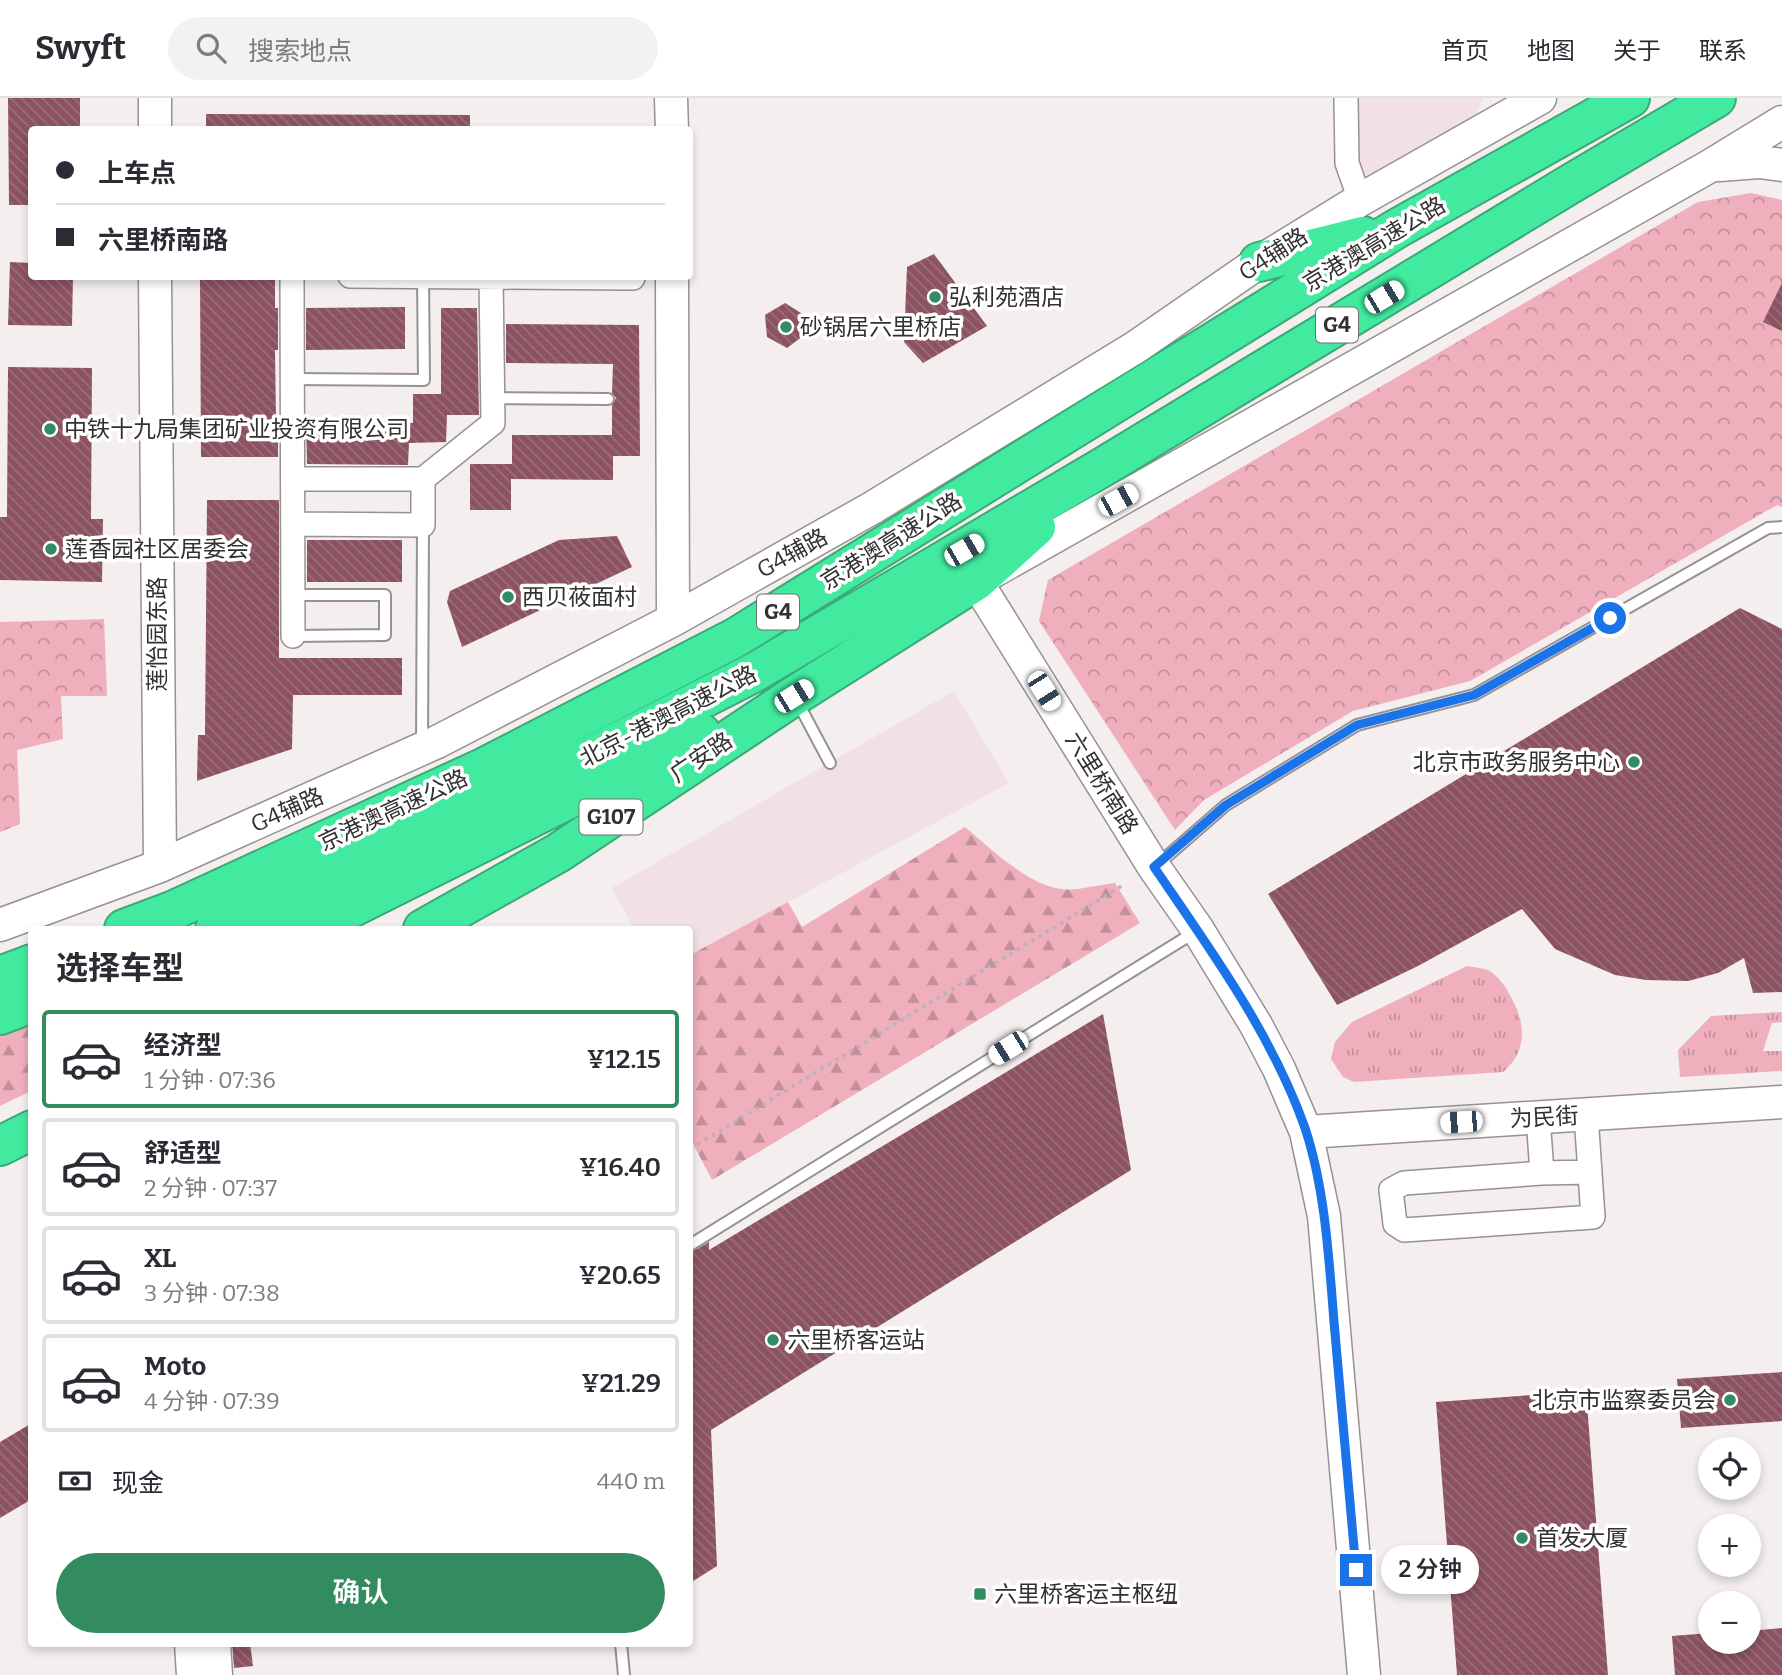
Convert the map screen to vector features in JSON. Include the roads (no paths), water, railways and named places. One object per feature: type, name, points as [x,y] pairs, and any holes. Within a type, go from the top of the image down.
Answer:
[{"type":"highway","name":"京港澳高速公路","points":[[132,926],[172,911],[485,767],[735,638],[1396,229],[1630,98]]},
{"type":"highway","name":"G4","points":[[1103,467],[1716,98]]},
{"type":"highway","points":[[1259,261],[1396,229]]},
{"type":"highway","name":"G107","points":[[976,581],[1103,467]]},
{"type":"highway","name":"北京-港澳高速公路","points":[[222,926],[501,802],[755,673],[1103,467]]},
{"type":"highway","name":"广安路","points":[[428,926],[558,853],[794,696],[976,581]]},
{"type":"highway","points":[[273,926],[339,914],[686,739],[794,696]]},
{"type":"highway","points":[[0,976],[28,966]]},
{"type":"highway","points":[[0,1015],[28,1004]]},
{"type":"highway","points":[[0,1146],[28,1132]]},
{"type":"street","points":[[155,98],[155,126]]},
{"type":"street","points":[[671,98],[671,126]]},
{"type":"street","points":[[1346,98],[1347,163],[1360,200]]},
{"type":"street","name":"G4辅路","points":[[0,925],[160,866],[422,749],[673,620],[872,508],[1136,347],[1259,261],[1360,200],[1485,112],[1540,98]]},
{"type":"street","points":[[976,581],[1710,166],[1782,122]]},
{"type":"street","points":[[1710,166],[1759,162],[1782,165]]},
{"type":"street","name":"莲怡园东路","points":[[155,280],[160,866]]},
{"type":"street","points":[[292,280],[293,636]]},
{"type":"street","points":[[293,479],[423,479],[493,423],[491,280]]},
{"type":"street","points":[[672,280],[673,620]]},
{"type":"street","points":[[293,524],[423,524],[423,479]]},
{"type":"street","name":"六里桥南路","points":[[976,581],[1256,1025],[1285,1080],[1306,1132],[1324,1216],[1364,1675]]},
{"type":"street","name":"为民街","points":[[1306,1132],[1782,1102]]},
{"type":"street","points":[[1586,1115],[1590,1172],[1593,1217],[1404,1230],[1395,1224],[1391,1190],[1404,1183],[1590,1172]]},
{"type":"street","points":[[1538,1117],[1542,1173]]},
{"type":"street","points":[[191,1647],[193,1675]]},
{"type":"street","points":[[214,1647],[216,1675]]},
{"type":"lane","points":[[293,379],[424,380],[423,280]]},
{"type":"lane","points":[[493,398],[608,399]]},
{"type":"lane","points":[[422,749],[423,524]]},
{"type":"lane","points":[[1154,867],[1226,805],[1357,725],[1474,695],[1768,528],[1782,527]]},
{"type":"lane","points":[[293,595],[385,595],[385,635],[293,636]]},
{"type":"lane","points":[[794,696],[830,763]]},
{"type":"lane","points":[[693,1243],[1198,930]]},
{"type":"lane","points":[[621,1647],[624,1675]]},
{"type":"place","name":"弘利苑酒店","points":[[935,297]]},
{"type":"place","name":"砂锅居六里桥店","points":[[786,327]]},
{"type":"place","name":"中铁十九局集团矿业投资有限公司","points":[[50,429]]},
{"type":"place","name":"莲香园社区居委会","points":[[51,549]]},
{"type":"place","name":"西贝莜面村","points":[[508,597]]},
{"type":"place","name":"北京市政务服务中心","points":[[1634,762]]},
{"type":"place","name":"六里桥客运站","points":[[773,1340]]},
{"type":"place","name":"北京市监察委员会","points":[[1730,1400]]},
{"type":"place","name":"首发大厦","points":[[1522,1538]]},
{"type":"place","name":"六里桥客运主枢纽","points":[[980,1594]]}]
